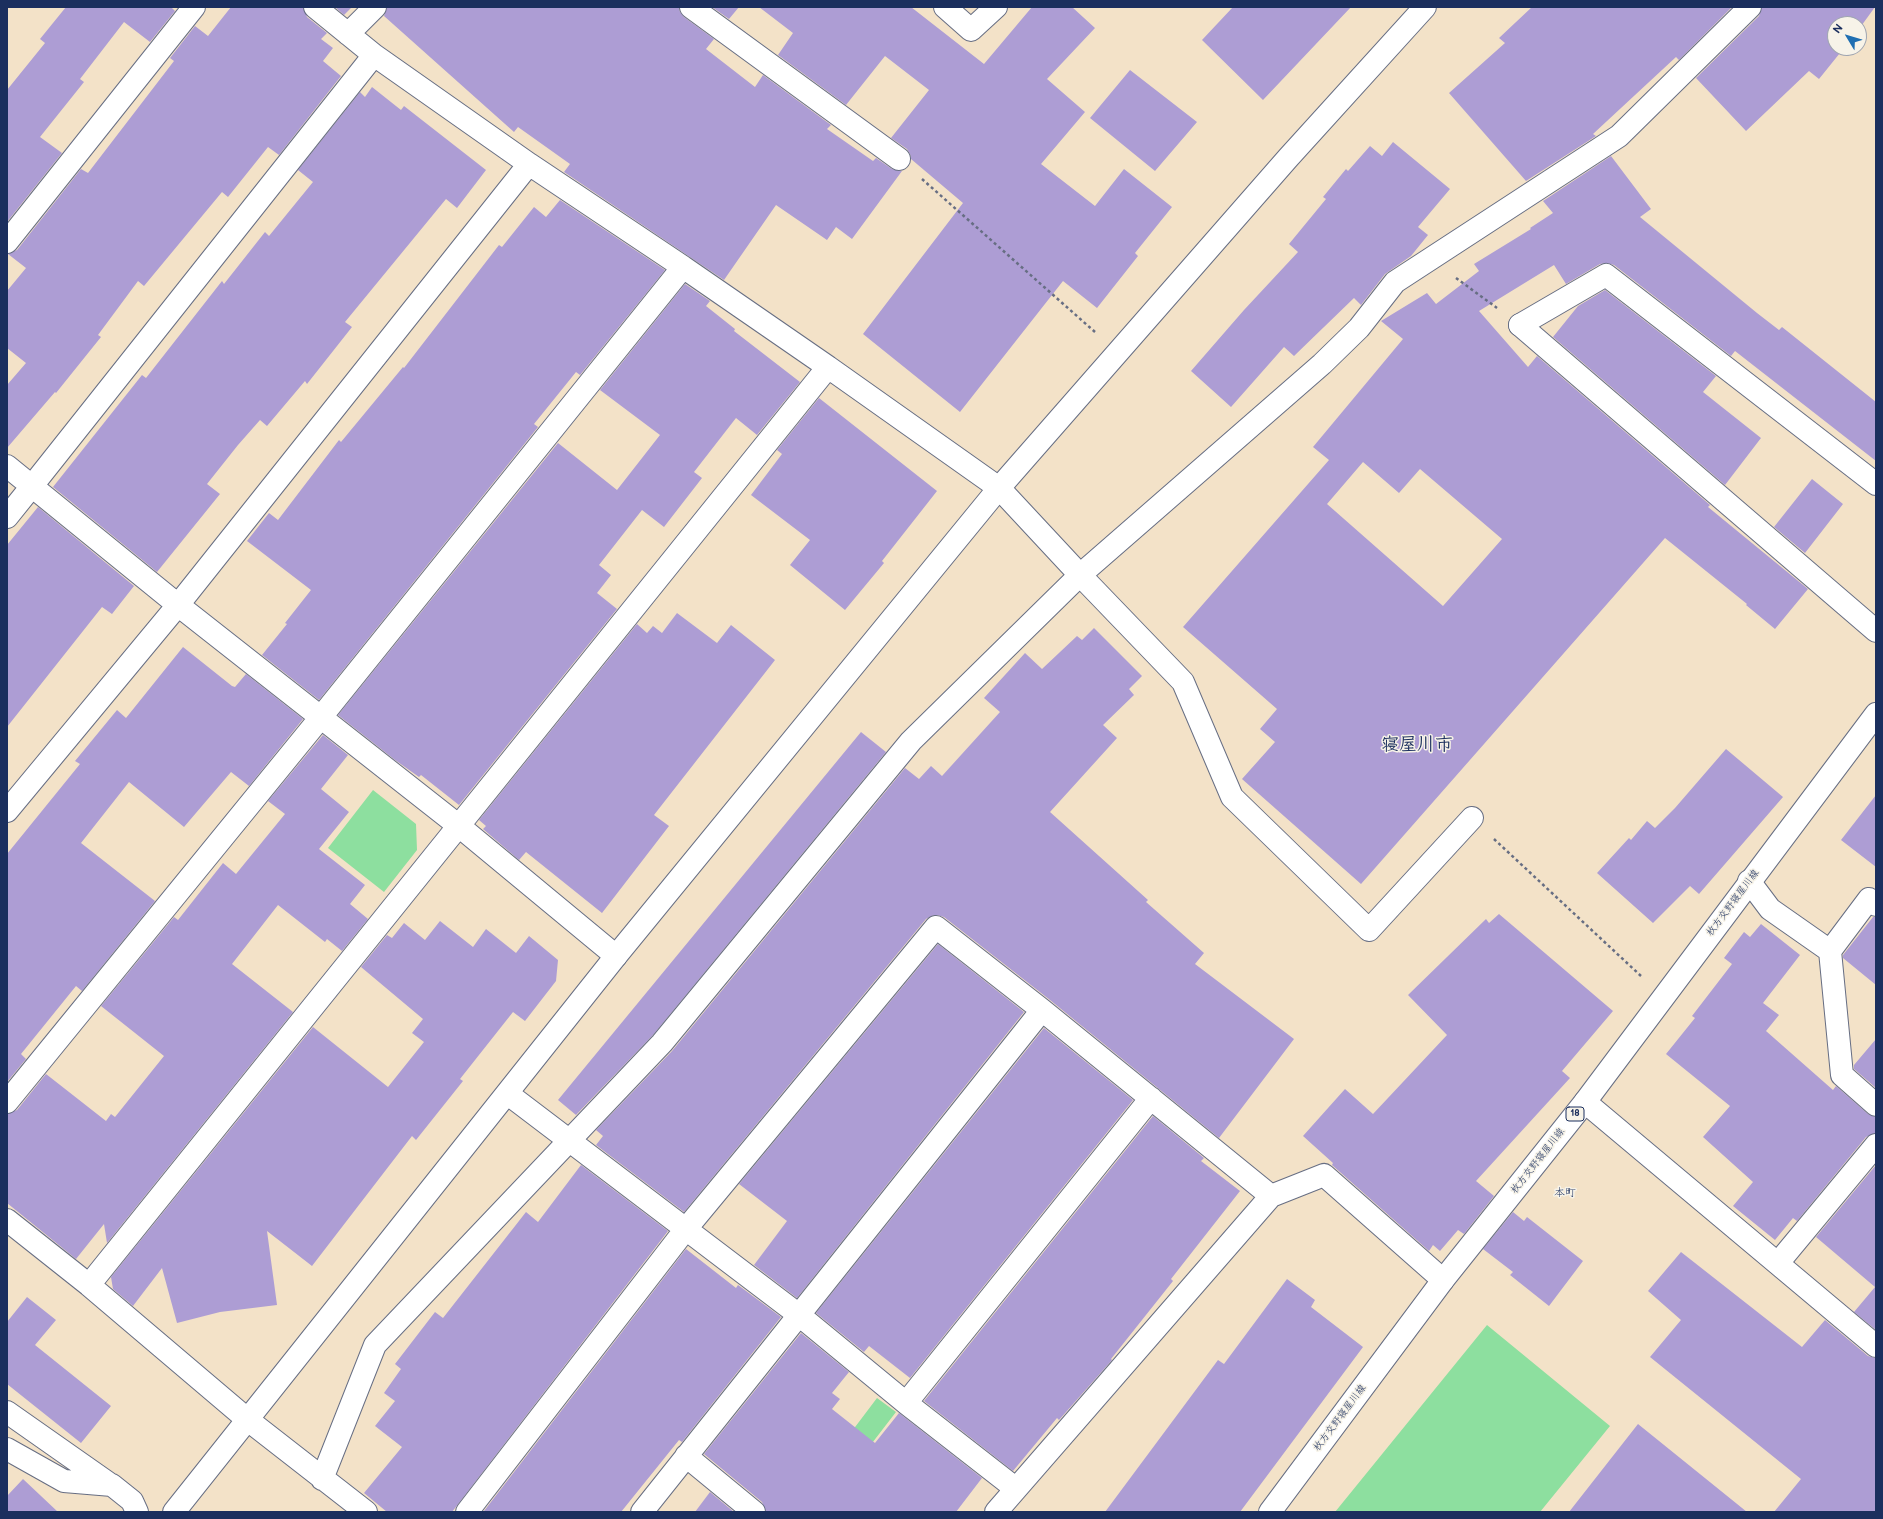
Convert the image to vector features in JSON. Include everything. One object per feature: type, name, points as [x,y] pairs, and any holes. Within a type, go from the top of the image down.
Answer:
[{"type":"street","points":[[7,242],[194,7]]},
{"type":"street","points":[[315,7],[374,55],[529,164],[684,267],[1000,488],[1080,575],[1183,682],[1232,797],[1369,930],[1472,818]]},
{"type":"street","points":[[348,34],[376,7]]},
{"type":"street","points":[[692,7],[899,159]]},
{"type":"street","points":[[945,7],[971,30],[996,7]]},
{"type":"street","points":[[174,1512],[508,1094],[616,956],[1000,488],[1283,164],[1424,7]]},
{"type":"street","points":[[322,1479],[375,1345],[662,1043],[911,741],[1080,575],[1322,364],[1359,328],[1395,282],[1619,136],[1750,7]]},
{"type":"street","points":[[7,517],[374,55]]},
{"type":"street","points":[[7,811],[178,605],[529,164]]},
{"type":"street","points":[[7,1102],[321,717],[684,267]]},
{"type":"street","points":[[1876,484],[1606,275],[1520,325],[1876,631]]},
{"type":"street","points":[[89,1285],[828,367]]},
{"type":"street","points":[[7,466],[178,605],[459,826],[616,956]]},
{"type":"street","name":"枚方交野寝屋川線","points":[[1270,1512],[1443,1280],[1585,1102],[1876,714]]},
{"type":"street","points":[[1749,882],[1770,909],[1830,951]]},
{"type":"street","points":[[1876,905],[1869,899],[1830,951],[1842,1075],[1876,1105]]},
{"type":"street","points":[[466,1512],[685,1230],[936,927],[1042,1010],[1271,1196]]},
{"type":"street","points":[[642,1512],[1042,1010]]},
{"type":"street","points":[[508,1094],[685,1230],[799,1315],[906,1403],[1015,1488]]},
{"type":"street","points":[[906,1403],[1151,1098]]},
{"type":"street","points":[[1585,1102],[1876,1346]]},
{"type":"street","points":[[1778,1263],[1876,1145]]},
{"type":"street","points":[[996,1512],[1015,1488],[1271,1196],[1324,1175],[1443,1280]]},
{"type":"street","points":[[7,1220],[89,1285],[248,1420],[366,1512]]},
{"type":"street","points":[[7,1412],[112,1485],[132,1501],[137,1512]]},
{"type":"street","points":[[7,1449],[64,1481],[112,1485]]},
{"type":"street","points":[[686,1456],[754,1512]]},
{"type":"path","points":[[899,159],[1118,353]]},
{"type":"path","points":[[1430,260],[1520,325]]},
{"type":"path","points":[[1472,818],[1664,997]]},
{"type":"green space","points":[[373,790],[416,824],[417,850],[384,892],[328,848]]},
{"type":"green space","points":[[1487,1325],[1610,1426],[1540,1512],[1335,1512]]},
{"type":"green space","points":[[877,1398],[896,1412],[859,1460],[840,1447]]},
{"type":"building","points":[[66,7],[171,7],[175,11],[150,42],[124,22],[80,79],[84,82],[40,137],[62,153],[7,222],[7,90],[45,43],[40,39]]},
{"type":"building","points":[[231,7],[303,7],[307,17],[327,33],[321,39],[333,48],[323,61],[341,76],[279,155],[268,147],[228,197],[222,192],[144,286],[138,281],[98,335],[101,337],[56,393],[55,392],[7,448],[7,385],[26,363],[7,348],[7,291],[26,268],[8,254],[17,250],[81,169],[88,173],[174,61],[170,58],[195,26],[208,36]]},
{"type":"building","points":[[335,7],[352,7],[344,15]]},
{"type":"building","points":[[387,7],[679,7],[680,12],[684,17],[714,39],[706,49],[755,87],[763,75],[831,125],[827,129],[873,161],[876,158],[892,169],[902,171],[852,239],[836,227],[827,240],[776,205],[724,280],[564,172],[570,164],[518,127],[514,132],[384,16]]},
{"type":"building","points":[[712,7],[739,7],[729,19]]},
{"type":"building","points":[[759,7],[911,7],[984,64],[1032,7],[1072,7],[1095,28],[1047,79],[1085,112],[1041,164],[1095,206],[1124,169],[1172,207],[1135,253],[1138,256],[1097,308],[1063,281],[960,412],[863,334],[963,203],[911,159],[907,149],[891,138],[929,90],[885,56],[846,105],[778,55],[793,33]]},
{"type":"building","points":[[1233,7],[1351,7],[1263,100],[1202,40]]},
{"type":"building","points":[[1532,7],[1732,7],[1679,60],[1676,57],[1593,134],[1596,136],[1526,181],[1449,93],[1505,43],[1499,38]]},
{"type":"building","points":[[1762,7],[1875,7],[1867,18],[1867,16],[1827,16],[1827,56],[1838,56],[1819,79],[1809,71],[1746,131],[1696,78],[1759,16]]},
{"type":"building","points":[[1130,70],[1197,122],[1155,171],[1090,118]]},
{"type":"building","points":[[372,87],[401,110],[404,106],[486,170],[457,208],[446,199],[345,322],[352,327],[307,384],[305,381],[267,426],[260,420],[238,445],[207,484],[220,494],[157,572],[53,487],[142,375],[146,378],[222,281],[224,284],[265,232],[269,236],[313,182],[298,170],[360,92],[365,97]]},
{"type":"building","points":[[1393,142],[1450,189],[1418,227],[1428,235],[1411,256],[1385,274],[1361,305],[1354,298],[1294,356],[1284,347],[1231,407],[1191,371],[1244,310],[1298,252],[1289,244],[1326,199],[1323,197],[1346,169],[1348,171],[1370,146],[1382,156]]},
{"type":"building","points":[[1611,156],[1651,209],[1640,217],[1757,313],[1779,330],[1782,327],[1876,402],[1876,461],[1735,351],[1731,356],[1614,265],[1607,263],[1600,264],[1566,284],[1554,265],[1479,311],[1528,367],[1537,356],[1710,505],[1708,507],[1808,589],[1775,629],[1746,605],[1747,604],[1665,538],[1361,884],[1242,779],[1275,742],[1260,729],[1277,709],[1183,627],[1329,460],[1313,447],[1403,339],[1381,321],[1427,293],[1436,304],[1479,271],[1474,264],[1531,229],[1530,228],[1553,213],[1543,201]],"holes":[[[1363,462],[1399,493],[1420,469],[1502,539],[1443,606],[1327,504]]]},
{"type":"building","points":[[560,200],[665,270],[580,375],[576,372],[534,424],[538,427],[319,700],[262,655],[287,624],[285,623],[311,590],[247,541],[269,513],[278,520],[339,440],[341,442],[403,367],[404,368],[499,245],[502,247],[534,207],[546,217]]},
{"type":"building","points":[[685,284],[710,301],[706,306],[735,329],[734,331],[800,382],[757,435],[736,418],[694,472],[702,478],[664,527],[642,510],[599,565],[611,575],[597,593],[617,609],[459,805],[421,775],[419,777],[395,760],[338,715],[558,443],[617,490],[660,435],[600,390]]},
{"type":"building","points":[[1605,290],[1716,376],[1703,392],[1761,438],[1725,485],[1553,337],[1578,306]]},
{"type":"building","points":[[819,398],[937,491],[882,561],[884,563],[845,610],[790,565],[810,540],[751,495],[782,454],[777,450]]},
{"type":"building","points":[[1812,479],[1843,504],[1805,553],[1774,527]]},
{"type":"building","points":[[38,507],[134,586],[112,614],[102,607],[7,727],[7,545]]},
{"type":"building","points":[[677,613],[717,643],[731,625],[775,660],[654,815],[669,826],[602,913],[526,852],[519,860],[483,829],[486,826],[479,820],[637,624],[647,633],[653,626],[662,633]]},
{"type":"building","points":[[1094,628],[1142,676],[1129,689],[1134,695],[1103,725],[1117,738],[1050,812],[1148,900],[1146,902],[1204,953],[1195,964],[1294,1039],[1219,1138],[1050,1000],[944,917],[937,915],[926,919],[684,1212],[596,1145],[603,1136],[596,1130],[672,1051],[905,768],[919,779],[931,766],[942,776],[1000,712],[984,698],[1025,653],[1042,669],[1077,636],[1082,640]]},
{"type":"building","points":[[183,647],[232,686],[235,687],[246,674],[303,719],[249,786],[231,772],[184,827],[129,782],[81,843],[155,901],[82,991],[76,986],[21,1054],[26,1059],[7,1082],[7,854],[80,764],[75,761],[117,710],[126,718]]},
{"type":"building","points":[[861,732],[886,752],[653,1035],[576,1115],[558,1100]]},
{"type":"building","points":[[323,735],[348,755],[321,789],[349,812],[319,849],[365,885],[350,904],[368,919],[342,951],[327,939],[325,942],[278,905],[232,964],[293,1012],[107,1243],[104,1224],[76,1259],[7,1203],[7,1114],[17,1110],[46,1074],[106,1121],[111,1114],[115,1117],[164,1056],[101,1006],[174,917],[178,920],[223,863],[236,874],[285,814],[268,801]]},
{"type":"building","points":[[1726,749],[1783,797],[1699,894],[1690,886],[1653,923],[1597,873],[1629,838],[1631,840],[1647,821],[1655,828],[1675,808]]},
{"type":"building","points":[[1876,795],[1876,867],[1841,840]]},
{"type":"building","points":[[1499,914],[1613,1011],[1562,1071],[1570,1078],[1476,1181],[1494,1196],[1464,1234],[1458,1230],[1440,1251],[1433,1245],[1429,1251],[1332,1165],[1333,1163],[1303,1136],[1345,1089],[1373,1114],[1447,1035],[1408,995],[1486,919],[1489,923]]},
{"type":"building","points":[[1873,917],[1876,917],[1876,985],[1843,958],[1843,955]]},
{"type":"building","points":[[440,921],[473,947],[486,929],[516,953],[529,936],[558,960],[556,981],[525,1021],[513,1012],[460,1079],[463,1081],[416,1140],[412,1136],[312,1266],[267,1231],[277,1305],[220,1312],[177,1323],[162,1268],[133,1306],[113,1289],[111,1277],[313,1027],[388,1087],[424,1042],[412,1033],[423,1019],[361,967],[387,935],[392,938],[404,923],[425,940]]},
{"type":"building","points":[[1761,924],[1800,955],[1763,1003],[1779,1015],[1766,1031],[1833,1090],[1836,1086],[1868,1114],[1876,1117],[1876,1133],[1866,1137],[1797,1221],[1793,1218],[1775,1240],[1733,1206],[1753,1182],[1703,1137],[1730,1106],[1666,1054],[1695,1018],[1692,1016],[1732,964],[1724,958],[1744,932],[1750,937]]},
{"type":"building","points":[[938,944],[1024,1012],[797,1298],[754,1265],[787,1221],[739,1184]]},
{"type":"building","points":[[1044,1028],[1133,1100],[910,1378],[869,1346],[864,1352],[816,1313]]},
{"type":"building","points":[[1876,1039],[1876,1088],[1854,1069],[1854,1065]]},
{"type":"building","points":[[1153,1116],[1204,1158],[1201,1161],[1240,1191],[1171,1279],[1173,1281],[1111,1359],[1112,1360],[1059,1420],[1057,1418],[1013,1471],[924,1401]]},
{"type":"building","points":[[581,1165],[668,1231],[452,1512],[387,1512],[364,1493],[402,1447],[375,1426],[395,1401],[384,1393],[401,1369],[395,1364],[435,1312],[443,1318],[526,1212],[538,1222]]},
{"type":"building","points":[[1876,1165],[1876,1330],[1854,1312],[1875,1287],[1816,1237]]},
{"type":"building","points":[[1513,1212],[1524,1221],[1527,1217],[1583,1261],[1549,1306],[1510,1275],[1513,1272],[1483,1249]]},
{"type":"building","points":[[686,1249],[736,1288],[738,1285],[781,1317],[682,1442],[679,1440],[621,1512],[485,1512],[484,1511]]},
{"type":"building","points":[[1681,1252],[1802,1347],[1825,1320],[1868,1356],[1876,1358],[1876,1512],[1774,1512],[1801,1479],[1650,1357],[1681,1320],[1648,1291]]},
{"type":"building","points":[[1287,1279],[1315,1300],[1311,1307],[1363,1347],[1240,1512],[1105,1512],[1218,1360],[1224,1364]]},
{"type":"building","points":[[27,1297],[56,1320],[35,1345],[111,1406],[81,1443],[7,1384],[7,1322]]},
{"type":"building","points":[[801,1333],[849,1372],[832,1393],[840,1399],[832,1409],[875,1443],[899,1413],[982,1478],[956,1512],[766,1512],[762,1502],[704,1454]]},
{"type":"building","points":[[1638,1424],[1747,1512],[1569,1512]]},
{"type":"building","points":[[23,1479],[58,1512],[7,1512],[7,1496]]},
{"type":"building","points":[[710,1492],[734,1512],[695,1512]]},
{"type":"district","name":"寝屋川市","points":[[1417,745]]},
{"type":"district","name":"本町","points":[[1565,1193]]}]
